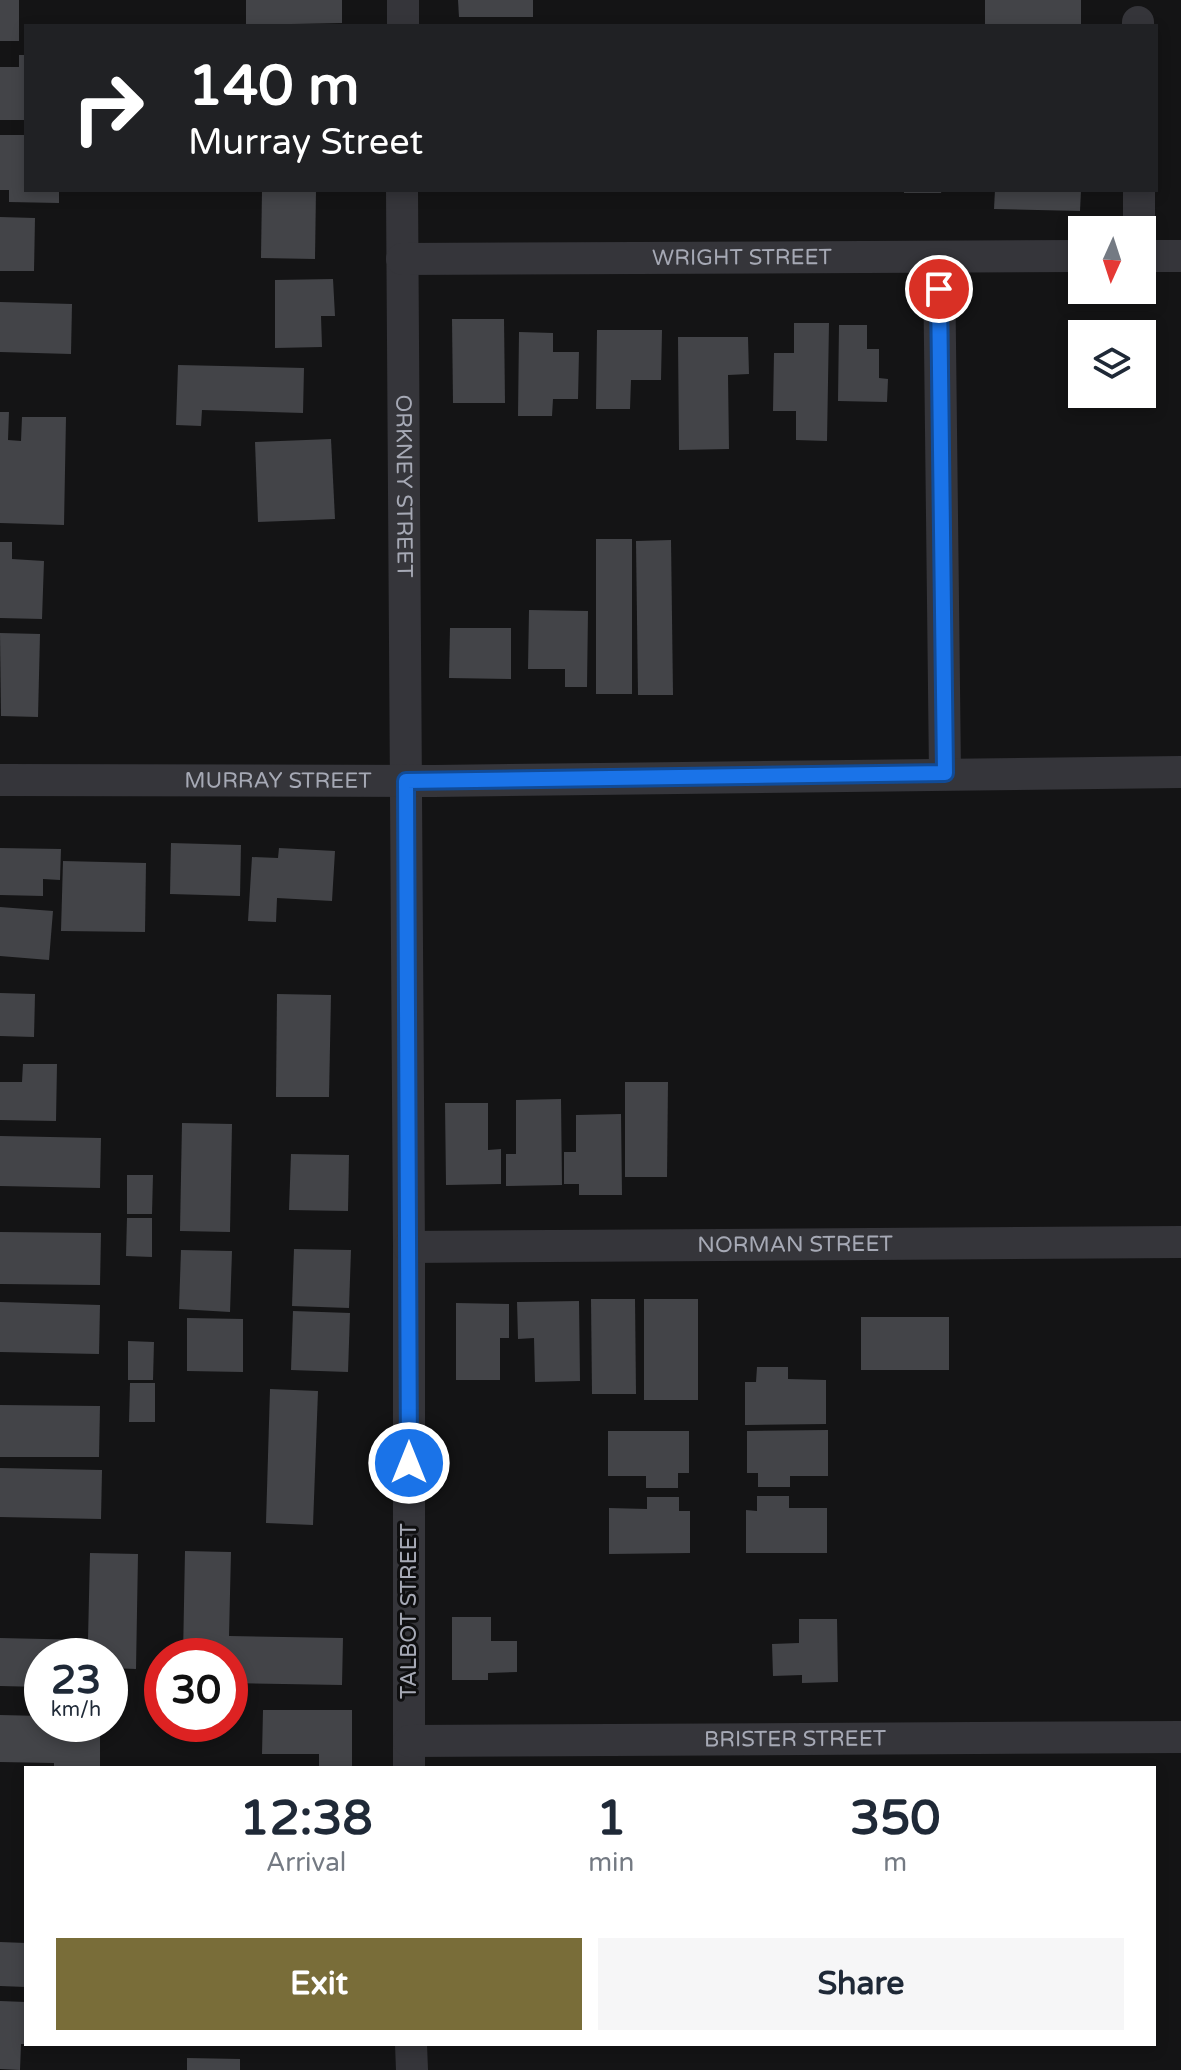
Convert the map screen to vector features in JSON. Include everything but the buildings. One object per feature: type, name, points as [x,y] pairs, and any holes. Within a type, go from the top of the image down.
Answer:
[{"type":"street","points":[[403,0],[403,24]]},
{"type":"street","name":"ORKNEY STREET","points":[[402,192],[406,781]]},
{"type":"street","points":[[1139,192],[1139,216]]},
{"type":"street","name":"WRIGHT STREET","points":[[402,259],[1068,256]]},
{"type":"street","points":[[1156,256],[1181,256]]},
{"type":"street","points":[[939,258],[945,773]]},
{"type":"street","name":"MURRAY STREET","points":[[0,780],[406,781],[1181,772]]},
{"type":"street","name":"TALBOT STREET","points":[[406,781],[409,1754]]},
{"type":"street","name":"NORMAN STREET","points":[[409,1247],[1181,1242]]},
{"type":"street","name":"BRISTER STREET","points":[[409,1754],[1181,1737]]},
{"type":"street","points":[[411,2046],[412,2070]]},
{"type":"route","points":[[409,1463],[406,781],[945,773],[939,289]]}]
